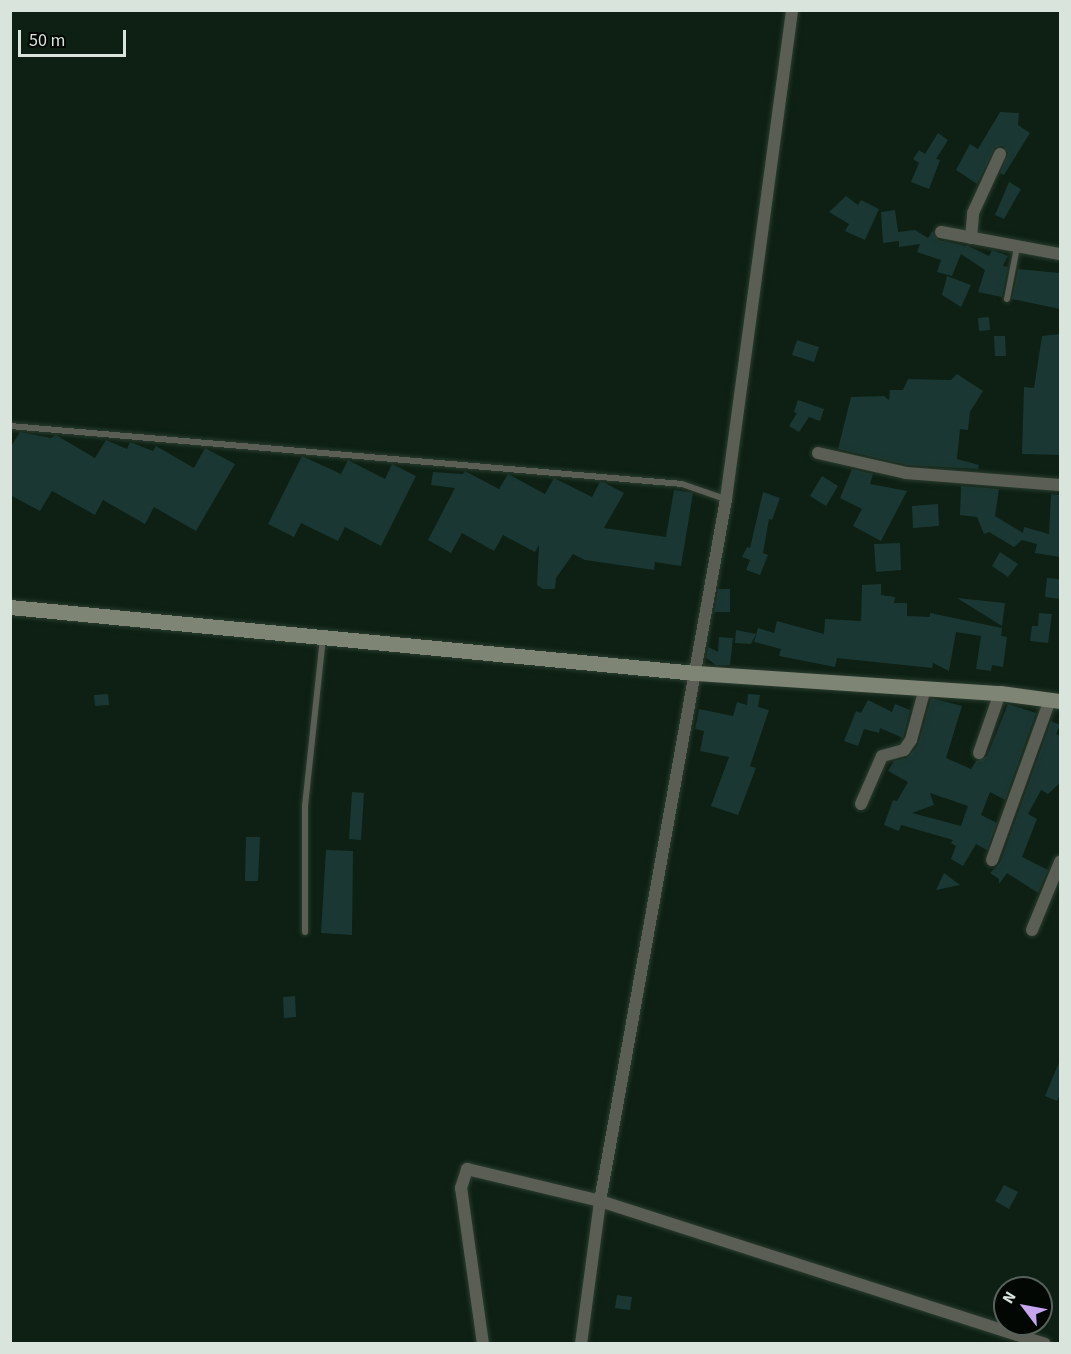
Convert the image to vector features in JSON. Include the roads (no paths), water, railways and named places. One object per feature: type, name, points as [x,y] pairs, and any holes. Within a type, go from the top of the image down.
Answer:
[{"type":"street","points":[[581,1344],[600,1201],[726,499],[792,10]]},
{"type":"street","points":[[970,238],[973,213],[1000,154]]},
{"type":"street","points":[[941,232],[1060,254]]},
{"type":"street","points":[[818,453],[906,473],[1060,485]]},
{"type":"street","points":[[10,607],[696,673],[1000,693],[1055,700],[992,860]]},
{"type":"street","points":[[861,804],[882,756],[904,750],[911,740],[925,688]]},
{"type":"street","points":[[979,753],[1000,693]]},
{"type":"street","points":[[1032,930],[1060,862]]},
{"type":"street","points":[[483,1344],[466,1248],[463,1174],[476,1169],[600,1201],[1045,1344]]},
{"type":"lane","points":[[1007,299],[1017,247]]},
{"type":"lane","points":[[10,426],[682,483],[726,499]]},
{"type":"lane","points":[[305,932],[305,806],[323,637]]}]
